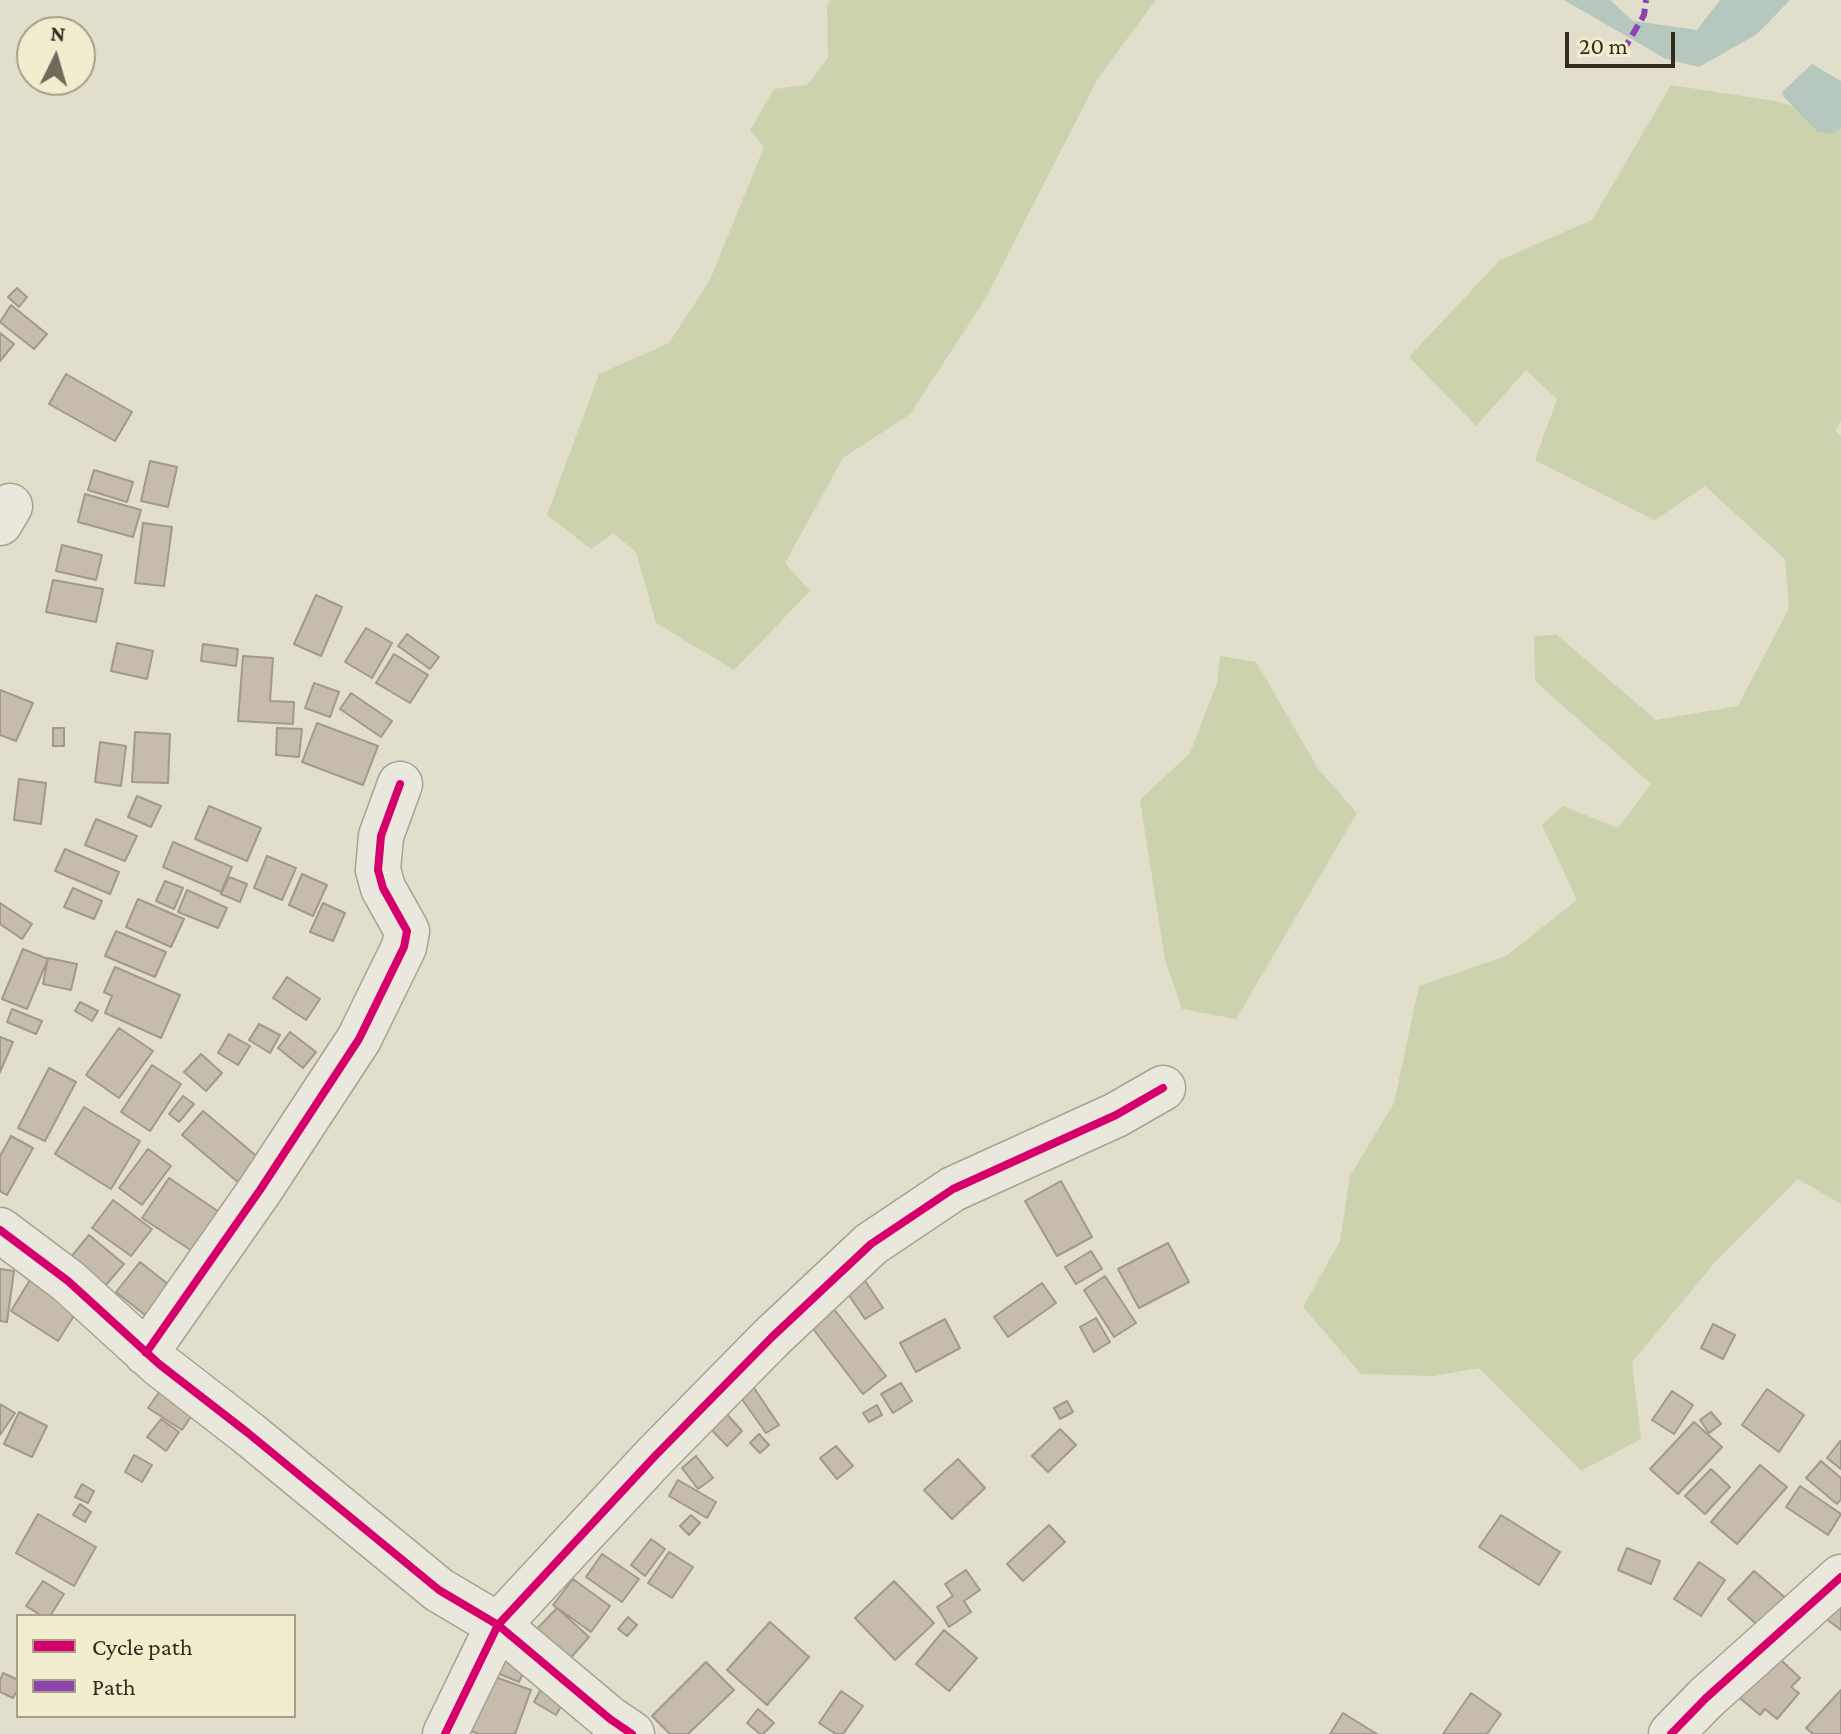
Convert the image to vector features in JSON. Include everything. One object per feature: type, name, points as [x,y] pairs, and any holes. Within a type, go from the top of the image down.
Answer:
[{"type":"street","points":[[146,1353],[260,1190],[359,1039],[404,947],[407,931],[383,888],[378,870],[381,836],[400,784]]},
{"type":"street","points":[[445,1734],[498,1625],[655,1456],[772,1337],[871,1244],[953,1189],[1116,1115],[1163,1088]]},
{"type":"street","points":[[0,1230],[68,1281],[146,1353],[439,1590],[498,1625],[632,1734]]},
{"type":"street","points":[[1671,1734],[1706,1698],[1841,1577]]},
{"type":"green space","points":[[831,0],[1156,0],[1098,78],[984,301],[910,414],[843,458],[785,563],[810,591],[734,670],[656,623],[636,552],[613,533],[591,549],[547,515],[599,374],[669,343],[710,280],[764,147],[750,131],[774,89],[807,85],[828,58],[827,5]]},
{"type":"green space","points":[[1671,85],[1775,101],[1802,109],[1841,110],[1841,421],[1835,430],[1841,437],[1841,1204],[1798,1179],[1717,1260],[1632,1362],[1641,1439],[1581,1471],[1479,1368],[1433,1376],[1361,1374],[1303,1307],[1340,1241],[1350,1176],[1394,1103],[1419,986],[1506,956],[1577,900],[1542,825],[1563,806],[1618,828],[1651,784],[1535,681],[1534,636],[1557,635],[1656,720],[1738,706],[1789,608],[1785,559],[1705,486],[1655,520],[1535,460],[1557,399],[1526,370],[1476,426],[1409,357],[1500,260],[1592,220]]},
{"type":"green space","points":[[1220,656],[1256,662],[1319,770],[1357,813],[1236,1019],[1182,1009],[1165,960],[1140,800],[1190,753],[1217,683]]},
{"type":"shaded area","points":[[1564,0],[1610,0],[1633,21],[1697,30],[1720,0],[1790,0],[1757,34],[1699,67],[1666,59]]},
{"type":"shaded area","points":[[1812,64],[1841,81],[1841,128],[1832,134],[1817,131],[1782,92]]},
{"type":"building","points":[[17,288],[27,297],[19,307],[8,297]]},
{"type":"building","points":[[11,305],[47,334],[34,349],[0,322]]},
{"type":"building","points":[[0,333],[14,344],[0,361]]},
{"type":"building","points":[[66,374],[132,412],[115,441],[49,404]]},
{"type":"building","points":[[150,461],[177,467],[168,507],[141,501]]},
{"type":"building","points":[[94,470],[133,482],[127,502],[88,490]]},
{"type":"building","points":[[85,494],[141,510],[133,537],[78,522]]},
{"type":"building","points":[[143,523],[172,527],[164,586],[135,583]]},
{"type":"building","points":[[62,545],[102,555],[96,580],[56,571]]},
{"type":"building","points":[[53,580],[103,589],[96,622],[46,612]]},
{"type":"building","points":[[316,595],[342,607],[321,656],[294,644]]},
{"type":"building","points":[[366,628],[392,643],[372,678],[345,662]]},
{"type":"building","points":[[407,634],[439,657],[430,669],[398,646]]},
{"type":"building","points":[[117,643],[153,651],[147,679],[111,671]]},
{"type":"building","points":[[203,644],[238,649],[236,666],[201,661]]},
{"type":"building","points":[[394,654],[428,675],[410,703],[376,683]]},
{"type":"building","points":[[243,656],[273,658],[270,701],[294,702],[293,724],[238,721]]},
{"type":"building","points":[[314,683],[339,692],[330,717],[305,708]]},
{"type":"building","points":[[0,690],[33,703],[16,741],[0,735]]},
{"type":"building","points":[[351,693],[392,721],[381,737],[340,709]]},
{"type":"building","points":[[317,723],[378,746],[363,785],[302,762]]},
{"type":"building","points":[[53,728],[64,728],[64,746],[53,746]]},
{"type":"building","points":[[277,728],[302,729],[299,757],[276,755]]},
{"type":"building","points":[[135,732],[170,734],[168,783],[132,782]]},
{"type":"building","points":[[100,742],[126,746],[121,786],[95,782]]},
{"type":"building","points":[[19,779],[46,783],[41,824],[14,820]]},
{"type":"building","points":[[137,796],[161,806],[151,827],[128,817]]},
{"type":"building","points":[[209,806],[261,828],[247,861],[195,839]]},
{"type":"building","points":[[96,819],[137,836],[125,861],[85,845]]},
{"type":"building","points":[[173,842],[232,867],[221,892],[163,867]]},
{"type":"building","points":[[65,849],[119,872],[110,894],[55,871]]},
{"type":"building","points":[[267,856],[296,868],[282,900],[254,888]]},
{"type":"building","points":[[302,874],[327,885],[313,916],[289,905]]},
{"type":"building","points":[[229,877],[247,884],[240,902],[221,894]]},
{"type":"building","points":[[165,881],[183,888],[174,909],[156,901]]},
{"type":"building","points":[[73,888],[102,901],[94,919],[64,907]]},
{"type":"building","points":[[187,890],[227,908],[218,928],[178,912]]},
{"type":"building","points":[[138,899],[184,919],[171,947],[126,927]]},
{"type":"building","points":[[0,903],[32,924],[22,939],[0,924]]},
{"type":"building","points":[[323,903],[345,913],[333,941],[310,932]]},
{"type":"building","points":[[116,931],[166,952],[155,977],[105,956]]},
{"type":"building","points":[[23,949],[48,959],[27,1009],[2,999]]},
{"type":"building","points":[[48,958],[77,964],[71,990],[43,984]]},
{"type":"building","points":[[115,967],[180,995],[161,1038],[105,1013],[112,996],[104,992]]},
{"type":"building","points":[[287,977],[320,999],[306,1020],[273,998]]},
{"type":"building","points":[[80,1002],[98,1011],[92,1021],[75,1011]]},
{"type":"building","points":[[12,1009],[42,1021],[36,1034],[7,1022]]},
{"type":"building","points":[[259,1024],[280,1035],[270,1053],[249,1040]]},
{"type":"building","points":[[119,1028],[153,1051],[119,1098],[86,1075]]},
{"type":"building","points":[[290,1032],[316,1052],[303,1068],[278,1048]]},
{"type":"building","points":[[229,1034],[250,1046],[238,1065],[218,1053]]},
{"type":"building","points":[[0,1037],[13,1042],[0,1072]]},
{"type":"building","points":[[201,1054],[222,1073],[206,1091],[184,1072]]},
{"type":"building","points":[[152,1065],[181,1084],[150,1131],[121,1112]]},
{"type":"building","points":[[49,1068],[76,1082],[45,1141],[18,1128]]},
{"type":"building","points":[[183,1096],[194,1104],[179,1122],[169,1114]]},
{"type":"building","points":[[84,1107],[140,1141],[111,1189],[55,1154]]},
{"type":"building","points":[[203,1111],[260,1159],[239,1183],[182,1135]]},
{"type":"building","points":[[11,1136],[33,1148],[7,1195],[0,1191],[0,1156]]},
{"type":"building","points":[[148,1149],[171,1166],[142,1205],[119,1188]]},
{"type":"building","points":[[169,1178],[222,1214],[195,1253],[142,1218]]},
{"type":"building","points":[[1061,1181],[1092,1237],[1057,1256],[1025,1201]]},
{"type":"building","points":[[113,1200],[152,1229],[131,1256],[92,1228]]},
{"type":"building","points":[[89,1235],[124,1264],[105,1286],[71,1257]]},
{"type":"building","points":[[1168,1243],[1189,1282],[1139,1308],[1118,1269]]},
{"type":"building","points":[[1091,1251],[1102,1269],[1076,1284],[1065,1267]]},
{"type":"building","points":[[140,1262],[169,1285],[145,1315],[116,1292]]},
{"type":"building","points":[[0,1269],[14,1271],[7,1322],[0,1321]]},
{"type":"building","points":[[860,1273],[883,1308],[865,1319],[842,1285]]},
{"type":"building","points":[[1105,1276],[1136,1323],[1114,1337],[1084,1290]]},
{"type":"building","points":[[30,1280],[77,1311],[58,1341],[11,1311]]},
{"type":"building","points":[[1042,1283],[1056,1303],[1008,1337],[994,1317]]},
{"type":"building","points":[[830,1304],[886,1376],[863,1394],[807,1321]]},
{"type":"building","points":[[1096,1318],[1110,1342],[1094,1352],[1080,1327]]},
{"type":"building","points":[[945,1319],[960,1348],[916,1372],[900,1343]]},
{"type":"building","points":[[1713,1324],[1735,1335],[1723,1359],[1701,1348]]},
{"type":"building","points":[[901,1383],[912,1401],[893,1413],[881,1394]]},
{"type":"building","points":[[752,1385],[779,1425],[766,1433],[739,1395]]},
{"type":"building","points":[[1767,1389],[1804,1415],[1779,1452],[1742,1425]]},
{"type":"building","points":[[160,1391],[194,1412],[182,1430],[148,1408]]},
{"type":"building","points":[[1672,1391],[1693,1405],[1674,1434],[1652,1420]]},
{"type":"building","points":[[1067,1401],[1073,1412],[1060,1419],[1054,1408]]},
{"type":"building","points":[[0,1404],[15,1413],[0,1435]]},
{"type":"building","points":[[877,1405],[882,1415],[869,1422],[863,1413]]},
{"type":"building","points":[[19,1412],[47,1426],[32,1457],[4,1444]]},
{"type":"building","points":[[725,1412],[742,1431],[727,1446],[709,1427]]},
{"type":"building","points":[[1711,1412],[1721,1424],[1709,1433],[1700,1420]]},
{"type":"building","points":[[161,1419],[179,1432],[166,1451],[147,1437]]},
{"type":"building","points":[[1694,1422],[1722,1447],[1678,1494],[1650,1469]]},
{"type":"building","points":[[1060,1429],[1076,1445],[1048,1472],[1032,1456]]},
{"type":"building","points":[[759,1434],[769,1445],[760,1453],[750,1443]]},
{"type":"building","points":[[1841,1442],[1841,1469],[1827,1458]]},
{"type":"building","points":[[836,1446],[853,1466],[837,1479],[820,1458]]},
{"type":"building","points":[[134,1455],[152,1465],[142,1482],[125,1472]]},
{"type":"building","points":[[696,1456],[713,1478],[698,1489],[682,1468]]},
{"type":"building","points":[[958,1459],[985,1488],[952,1519],[924,1490]]},
{"type":"building","points":[[1821,1461],[1841,1478],[1841,1499],[1837,1504],[1806,1478]]},
{"type":"building","points":[[1760,1465],[1787,1487],[1737,1544],[1711,1522]]},
{"type":"building","points":[[1711,1469],[1730,1487],[1705,1514],[1685,1496]]},
{"type":"building","points":[[678,1480],[716,1502],[707,1518],[669,1496]]},
{"type":"building","points":[[82,1484],[94,1491],[88,1503],[75,1497]]},
{"type":"building","points":[[1800,1486],[1841,1514],[1828,1535],[1786,1507]]},
{"type":"building","points":[[80,1504],[91,1512],[85,1522],[73,1515]]},
{"type":"building","points":[[38,1514],[96,1547],[74,1586],[16,1553]]},
{"type":"building","points":[[691,1515],[700,1523],[689,1535],[680,1526]]},
{"type":"building","points":[[1501,1515],[1560,1552],[1539,1585],[1479,1547]]},
{"type":"building","points":[[1049,1525],[1065,1542],[1023,1581],[1007,1564]]},
{"type":"building","points":[[651,1539],[665,1549],[645,1576],[631,1565]]},
{"type":"building","points":[[1627,1548],[1660,1561],[1651,1584],[1618,1570]]},
{"type":"building","points":[[669,1552],[693,1567],[672,1598],[648,1583]]},
{"type":"building","points":[[602,1554],[639,1579],[622,1602],[586,1577]]},
{"type":"building","points":[[1699,1562],[1725,1580],[1701,1616],[1674,1599]]},
{"type":"building","points":[[966,1570],[980,1590],[964,1601],[971,1612],[949,1627],[937,1607],[953,1596],[945,1584]]},
{"type":"building","points":[[1754,1571],[1788,1600],[1762,1629],[1728,1599]]},
{"type":"building","points":[[573,1579],[610,1606],[591,1632],[553,1605]]},
{"type":"building","points":[[43,1581],[64,1594],[51,1614],[39,1614],[26,1606]]},
{"type":"building","points":[[894,1581],[934,1623],[895,1660],[855,1618]]},
{"type":"building","points":[[1841,1596],[1841,1630],[1818,1613]]},
{"type":"building","points":[[557,1608],[589,1637],[567,1662],[534,1632]]},
{"type":"building","points":[[628,1617],[637,1625],[627,1636],[618,1629]]},
{"type":"building","points":[[770,1622],[809,1657],[767,1705],[727,1670]]},
{"type":"building","points":[[944,1630],[977,1658],[949,1691],[916,1664]]},
{"type":"building","points":[[498,1651],[527,1663],[519,1682],[490,1670]]},
{"type":"building","points":[[1780,1659],[1800,1678],[1791,1687],[1799,1693],[1777,1719],[1765,1709],[1760,1715],[1729,1689],[1752,1660],[1767,1673]]},
{"type":"building","points":[[706,1662],[734,1690],[688,1734],[670,1734],[652,1716]]},
{"type":"building","points":[[3,1673],[16,1679],[13,1698],[0,1692]]},
{"type":"building","points":[[487,1674],[531,1690],[515,1734],[479,1734],[466,1729]]},
{"type":"building","points":[[544,1683],[567,1696],[556,1715],[534,1702]]},
{"type":"building","points":[[1841,1690],[1841,1734],[1813,1734],[1806,1728]]},
{"type":"building","points":[[841,1691],[863,1706],[843,1734],[836,1734],[819,1723]]},
{"type":"building","points":[[1471,1693],[1501,1714],[1487,1734],[1443,1734]]},
{"type":"building","points":[[758,1709],[774,1723],[763,1734],[747,1723]]},
{"type":"building","points":[[1343,1713],[1377,1734],[1330,1734]]},
{"type":"marked path","points":[[1623,51],[1644,15],[1646,0]]},
{"type":"cycle path","points":[[146,1353],[260,1190],[359,1039],[404,947],[407,931],[383,888],[378,870],[381,836],[400,784]]},
{"type":"cycle path","points":[[632,1734],[498,1625],[655,1456],[772,1337],[871,1244],[953,1189],[1116,1115],[1163,1088]]},
{"type":"cycle path","points":[[0,1230],[68,1281],[159,1364],[439,1590],[498,1625],[445,1734]]},
{"type":"cycle path","points":[[1671,1734],[1706,1698],[1841,1577]]}]
